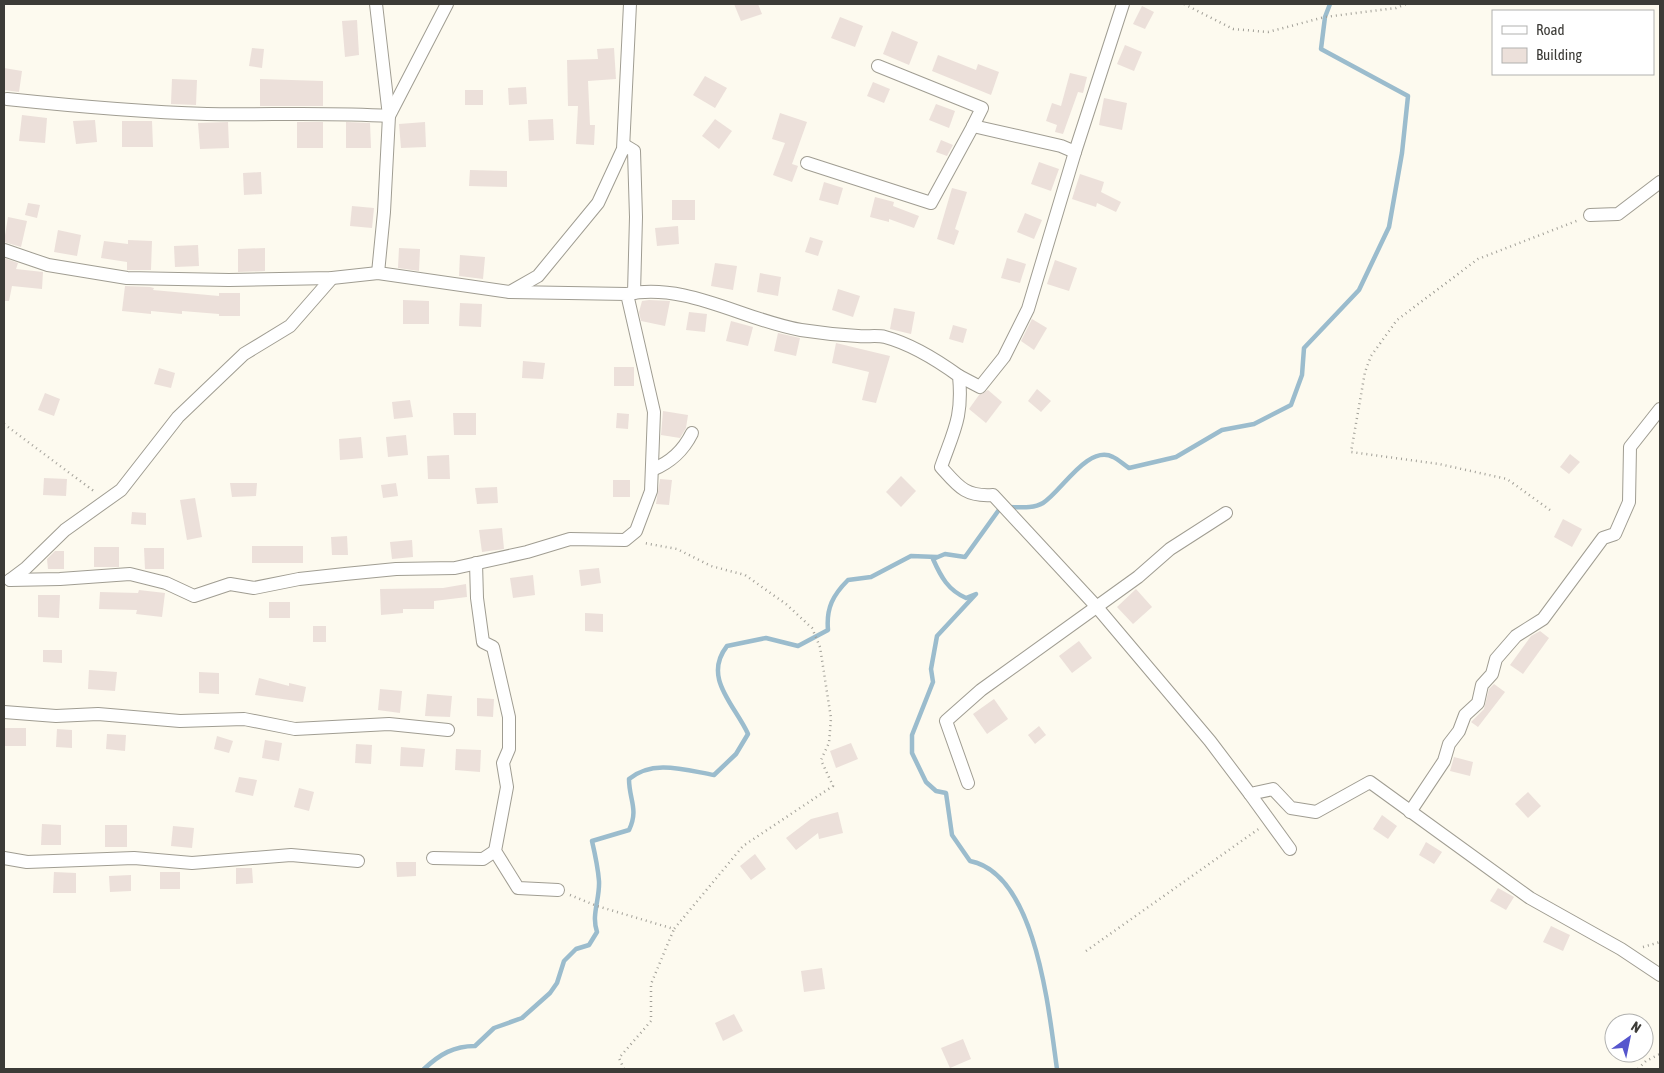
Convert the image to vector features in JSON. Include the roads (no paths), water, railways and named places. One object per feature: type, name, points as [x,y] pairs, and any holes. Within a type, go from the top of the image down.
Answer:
[{"type":"street","points":[[376,4],[389,116],[384,212],[378,273]]},
{"type":"street","points":[[389,116],[447,4]]},
{"type":"street","points":[[510,292],[538,276],[598,203],[624,144],[630,4]]},
{"type":"street","points":[[4,250],[48,265],[127,278],[229,280],[332,278],[378,273],[510,292],[630,293],[648,290],[686,296],[800,330],[860,337],[883,336],[943,364],[959,376],[980,387],[1004,357],[1028,309],[1075,152],[1123,4]]},
{"type":"street","points":[[807,163],[931,203],[982,108],[878,66]]},
{"type":"street","points":[[7,99],[94,109],[188,113],[389,116]]},
{"type":"street","points":[[973,126],[1061,146],[1075,152]]},
{"type":"street","points":[[7,582],[130,574],[166,583],[194,596],[230,584],[254,588],[299,579],[396,569],[455,568],[570,538],[625,540],[636,531],[651,491],[654,412],[630,293],[636,217],[634,151],[624,144]]},
{"type":"street","points":[[1590,215],[1618,214],[1660,182]]},
{"type":"street","points":[[7,582],[26,568],[65,530],[121,490],[178,417],[244,354],[290,326],[332,278]]},
{"type":"street","points":[[959,376],[962,402],[958,425],[942,467],[962,490],[980,496],[993,495],[1096,606],[1210,741],[1290,849]]},
{"type":"street","points":[[1410,812],[1444,761],[1449,744],[1459,730],[1465,715],[1478,703],[1482,685],[1492,674],[1496,659],[1516,636],[1543,619],[1603,538],[1616,534],[1629,502],[1630,447],[1660,409]]},
{"type":"street","points":[[652,470],[669,462],[686,446],[692,432]]},
{"type":"street","points":[[968,783],[946,721],[981,690],[1138,576],[1170,549],[1226,513]]},
{"type":"street","points":[[476,563],[477,598],[484,642],[493,648],[509,716],[509,749],[503,763],[507,787],[495,851],[518,888],[558,890]]},
{"type":"street","points":[[4,712],[56,716],[98,714],[180,720],[244,719],[295,729],[389,724],[448,730]]},
{"type":"street","points":[[1250,794],[1273,789],[1291,808],[1316,812],[1370,782],[1530,898],[1621,949],[1660,975]]},
{"type":"street","points":[[433,858],[483,859],[495,851]]},
{"type":"street","points":[[4,858],[27,862],[134,858],[192,863],[291,855],[358,861]]},
{"type":"waterway","points":[[1008,507],[1030,507],[1043,503],[1075,471],[1094,457],[1104,455],[1113,457],[1129,468],[1176,457],[1222,430],[1254,424],[1291,405],[1302,375],[1304,348],[1359,290],[1389,227],[1402,153],[1408,96],[1321,49],[1325,17],[1330,4]]},
{"type":"waterway","points":[[1001,507],[965,557],[945,554],[933,559],[942,577],[954,591],[966,598],[976,594],[937,636],[931,669],[933,682],[912,735],[912,753],[926,782],[936,791],[946,793],[952,835],[970,861],[993,871],[1011,891],[1025,918],[1036,949],[1044,982],[1057,1069]]},
{"type":"waterway","points":[[424,1069],[436,1059],[454,1049],[475,1046],[494,1028],[522,1018],[550,993],[557,983],[564,961],[576,949],[589,945],[597,932],[595,913],[599,888],[598,871],[592,841],[629,830],[633,816],[629,779],[648,769],[659,768],[681,769],[714,775],[736,754],[748,734],[723,691],[719,680],[720,658],[727,646],[766,638],[798,646],[828,630],[829,608],[838,591],[848,580],[871,577],[911,556],[937,557]]}]
